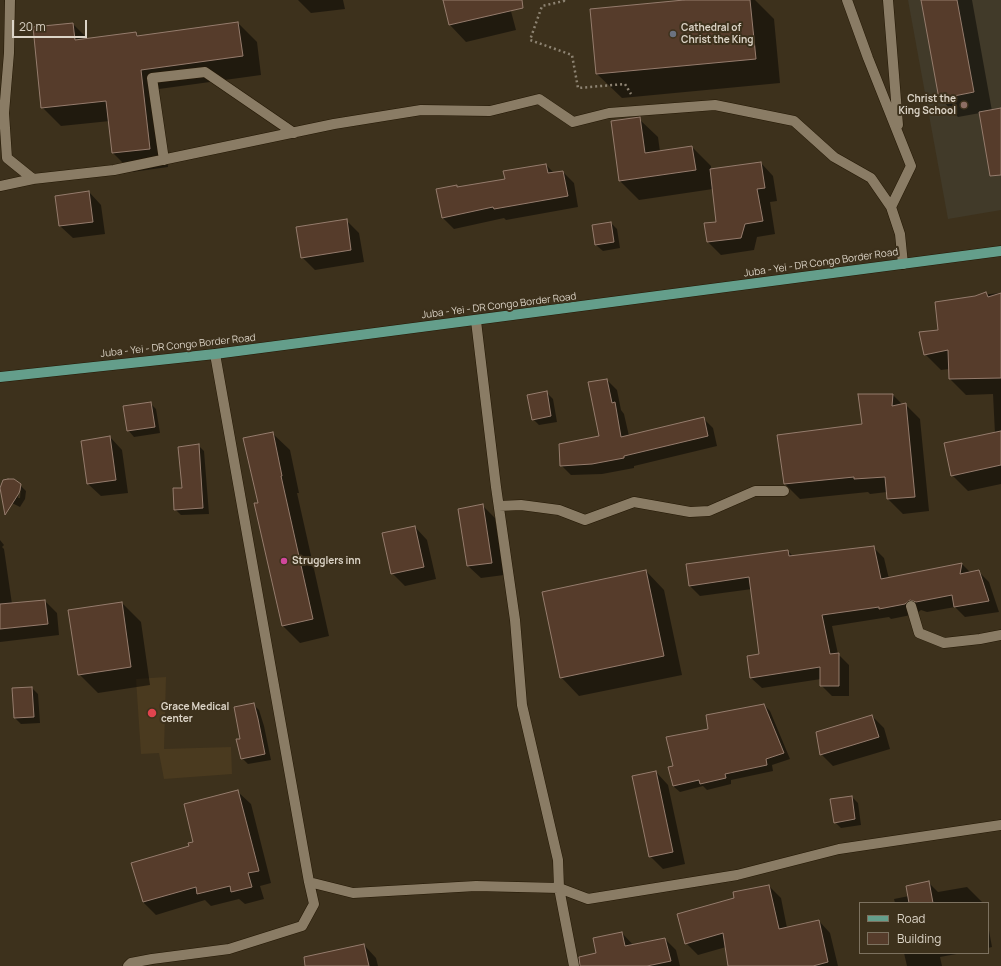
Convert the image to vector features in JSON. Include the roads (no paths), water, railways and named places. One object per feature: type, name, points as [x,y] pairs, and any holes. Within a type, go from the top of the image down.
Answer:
[{"type":"main road","name":"Juba - Yei - DR Congo Border Road","points":[[0,377],[215,354],[1001,251]]},
{"type":"street","points":[[10,0],[10,53],[4,113],[7,158],[33,179]]},
{"type":"street","points":[[847,0],[868,58],[911,166],[892,207]]},
{"type":"street","points":[[888,0],[899,135]]},
{"type":"street","points":[[164,160],[152,78],[205,72],[294,133]]},
{"type":"street","points":[[0,186],[33,179],[114,170],[334,124],[421,110],[490,111],[539,99],[573,122],[610,113],[715,105],[794,121],[834,157],[871,178],[892,207],[900,234],[903,264]]},
{"type":"street","points":[[476,321],[515,620],[522,705],[558,860],[559,888],[574,966]]},
{"type":"street","points":[[128,966],[131,963],[152,959],[229,949],[302,926],[314,904],[215,354]]},
{"type":"street","points":[[499,506],[521,505],[559,510],[584,520],[634,502],[690,512],[709,512],[755,491],[784,491]]},
{"type":"street","points":[[911,606],[919,633],[944,643],[1001,635]]},
{"type":"street","points":[[309,882],[353,893],[476,886],[559,888],[588,899],[737,875],[839,849],[1001,825]]},
{"type":"place","name":"Cathedral of Christ the King","points":[[673,34]]},
{"type":"place","name":"Christ the King School","points":[[964,105]]},
{"type":"place","name":"Strugglers inn","points":[[284,561]]},
{"type":"place","name":"Grace Medical center","points":[[152,713]]}]
